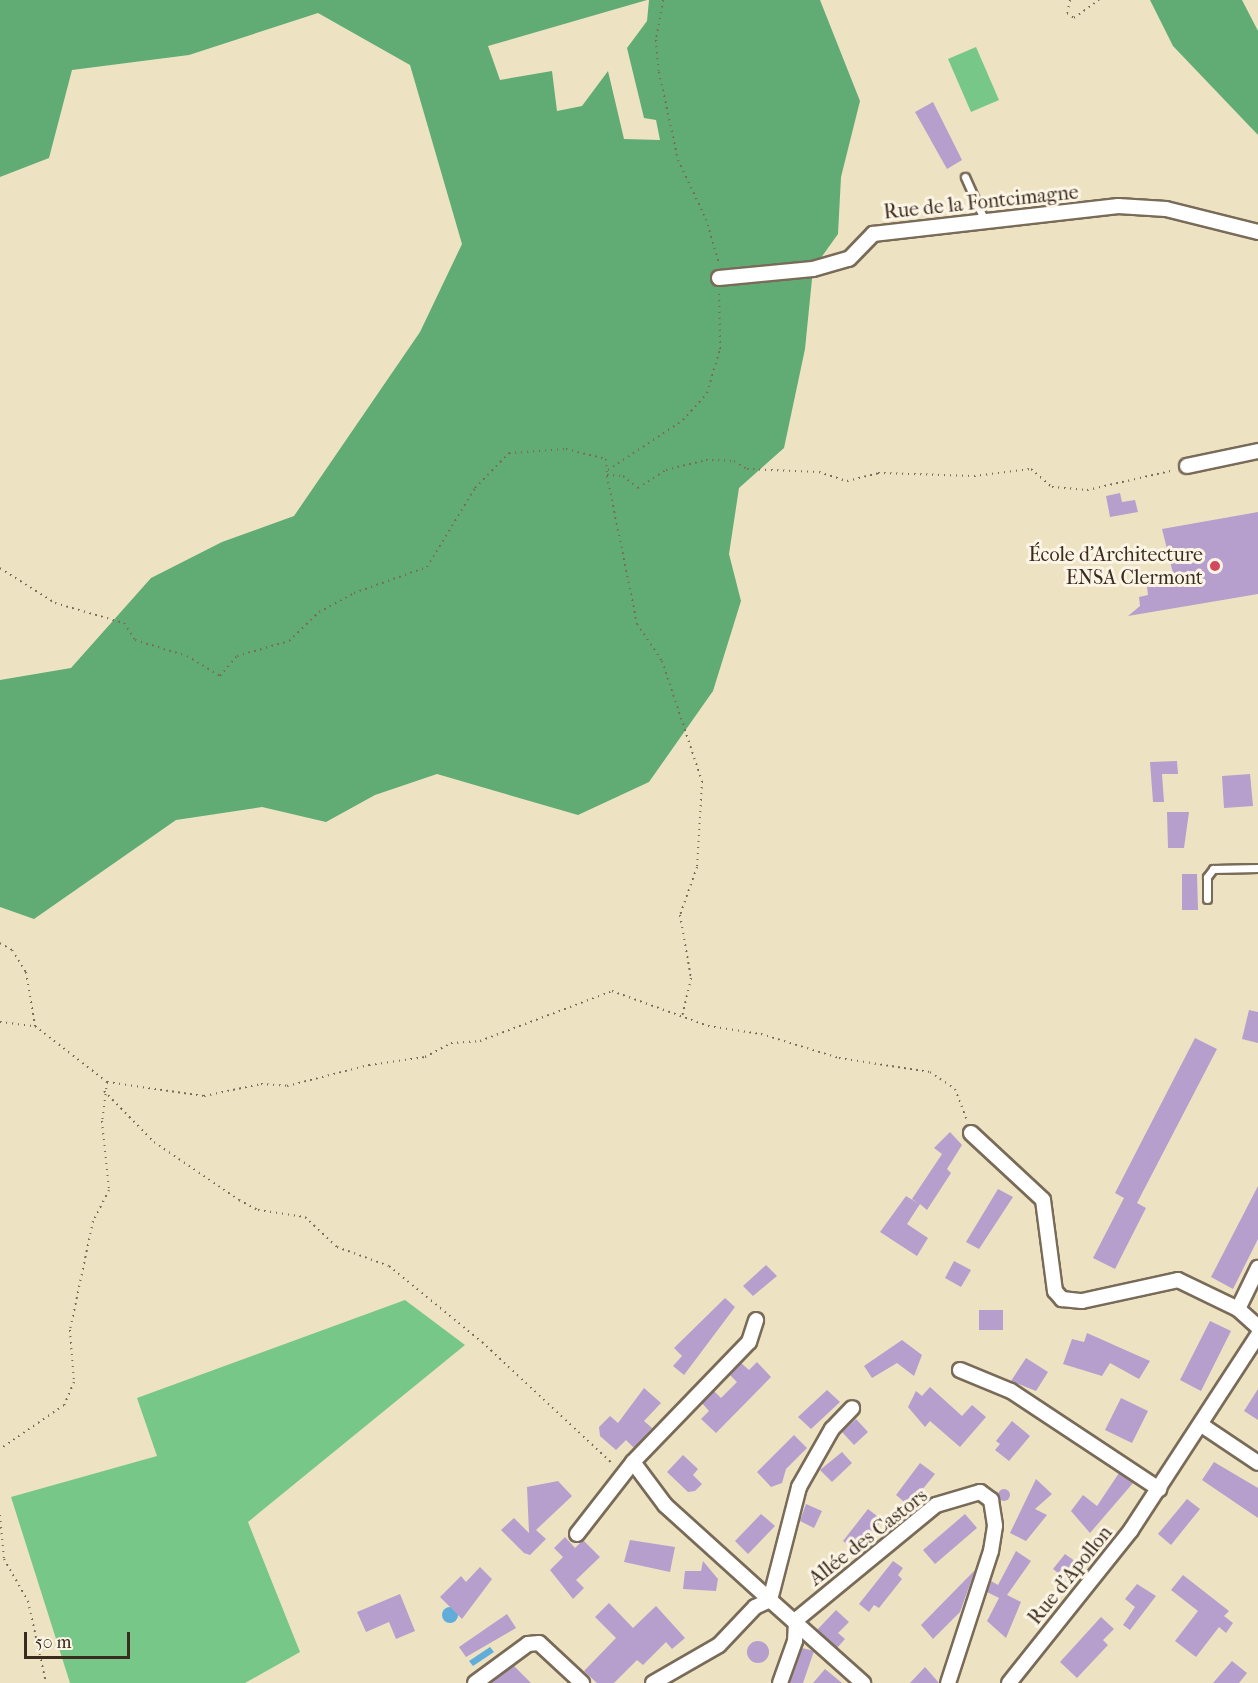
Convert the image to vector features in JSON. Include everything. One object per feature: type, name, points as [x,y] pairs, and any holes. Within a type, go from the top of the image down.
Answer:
[{"type":"street","name":"Rue de la Fontcimagne","points":[[719,278],[813,269],[849,259],[873,234],[984,219],[1118,206],[1166,209],[1258,232]]},
{"type":"street","points":[[1186,466],[1258,451]]},
{"type":"street","points":[[971,1132],[1043,1200],[1055,1291],[1062,1299],[1082,1301],[1178,1280],[1238,1309],[1258,1327]]},
{"type":"street","points":[[1238,1309],[1258,1269]]},
{"type":"street","points":[[578,1534],[626,1475],[633,1462],[749,1342],[756,1320]]},
{"type":"street","name":"Rue d'Apollon","points":[[1009,1683],[1159,1489],[1203,1426],[1258,1335]]},
{"type":"street","points":[[960,1370],[1011,1391],[1159,1489]]},
{"type":"street","name":"Allée des Castors","points":[[770,1600],[800,1487],[832,1429],[852,1408]]},
{"type":"street","points":[[1203,1426],[1258,1463]]},
{"type":"street","points":[[633,1462],[665,1505],[770,1600],[796,1620],[863,1683]]},
{"type":"street","name":"Allée des Castors","points":[[796,1620],[936,1505],[981,1492],[992,1508],[991,1551],[948,1683]]},
{"type":"street","points":[[653,1683],[719,1645],[755,1606],[770,1600]]},
{"type":"street","points":[[780,1683],[795,1641],[796,1620]]},
{"type":"street","points":[[475,1683],[528,1644],[539,1643],[579,1680]]},
{"type":"lane","points":[[966,177],[984,219]]},
{"type":"lane","points":[[1207,898],[1207,877],[1213,869],[1258,868]]},
{"type":"path","points":[[607,475],[683,420],[707,393],[720,350],[719,253],[678,160],[659,72],[656,40],[663,0]]},
{"type":"path","points":[[1070,0],[1067,14],[1074,18],[1099,0]]},
{"type":"path","points":[[0,568],[55,603],[124,623],[135,640],[187,656],[220,676],[237,656],[289,641],[319,612],[354,593],[427,567],[475,488],[509,453],[566,449],[606,459],[607,475],[637,624],[662,661],[702,781],[697,867],[680,915],[691,978],[682,1016]]},
{"type":"path","points":[[607,475],[623,476],[638,488],[666,470],[706,460],[734,461],[747,469],[819,472],[847,481],[878,473],[974,476],[1031,469],[1053,487],[1087,490],[1186,466]]},
{"type":"path","points":[[0,943],[12,950],[26,972],[35,1026]]},
{"type":"path","points":[[0,1022],[35,1026],[107,1083],[204,1096],[261,1084],[287,1086],[369,1065],[425,1058],[452,1043],[480,1041],[612,991],[682,1016],[839,1058],[930,1072],[955,1089],[971,1132]]},
{"type":"path","points":[[0,1449],[34,1420],[49,1418],[64,1405],[74,1382],[70,1330],[93,1221],[109,1190],[104,1091],[107,1083]]},
{"type":"path","points":[[104,1091],[154,1142],[239,1200],[258,1210],[305,1217],[337,1247],[389,1266],[482,1342],[626,1475]]},
{"type":"path","points":[[0,1515],[4,1559],[28,1601],[46,1683]]},
{"type":"green space","points":[[0,0],[647,0],[488,46],[500,80],[552,71],[557,111],[582,106],[608,71],[624,139],[660,140],[656,120],[644,118],[627,48],[647,21],[649,0],[820,0],[860,101],[841,177],[838,234],[813,269],[805,349],[784,448],[739,488],[729,554],[741,601],[713,691],[649,782],[578,815],[437,774],[375,795],[326,822],[262,807],[176,820],[34,919],[0,907],[0,680],[71,668],[151,578],[222,542],[294,516],[420,332],[462,244],[410,65],[318,13],[189,55],[72,70],[49,158],[0,177]]},
{"type":"green space","points":[[1150,0],[1242,0],[1258,31],[1258,135],[1173,46]]},
{"type":"green space","points":[[976,47],[999,100],[971,112],[948,59]]},
{"type":"green space","points":[[405,1300],[465,1345],[248,1522],[300,1652],[245,1683],[70,1683],[11,1497],[157,1456],[137,1398]]},
{"type":"water","points":[[447,1607],[453,1607],[458,1615],[456,1621],[447,1623],[442,1618],[442,1612]]},
{"type":"water","points":[[490,1647],[494,1652],[473,1666],[469,1661]]},
{"type":"building","points":[[933,102],[962,160],[947,169],[915,112]]},
{"type":"building","points":[[1120,493],[1122,502],[1135,500],[1138,512],[1110,517],[1106,496]]},
{"type":"building","name":"École d'Architecture ENSA Clermont","points":[[1258,512],[1258,594],[1128,616],[1140,606],[1139,597],[1148,595],[1147,586],[1175,581],[1162,529]]},
{"type":"building","points":[[1177,761],[1178,774],[1162,774],[1164,802],[1153,802],[1150,762]]},
{"type":"building","points":[[1250,774],[1253,806],[1224,808],[1222,776]]},
{"type":"building","points":[[1167,812],[1189,812],[1184,848],[1168,848]]},
{"type":"building","points":[[1182,874],[1197,874],[1198,910],[1182,910]]},
{"type":"building","points":[[1249,1010],[1258,1012],[1258,1043],[1242,1039]]},
{"type":"building","points":[[1195,1038],[1217,1049],[1137,1203],[1146,1208],[1115,1269],[1093,1258],[1124,1198],[1115,1193]]},
{"type":"building","points":[[950,1132],[962,1145],[947,1169],[951,1173],[927,1210],[920,1204],[907,1224],[928,1238],[917,1256],[880,1232],[906,1196],[919,1204],[912,1199],[942,1154],[934,1148]]},
{"type":"building","points":[[1258,1186],[1258,1239],[1233,1289],[1211,1277]]},
{"type":"building","points":[[998,1189],[1013,1197],[979,1249],[966,1242]]},
{"type":"building","points":[[954,1261],[971,1270],[961,1287],[945,1278]]},
{"type":"building","points":[[766,1265],[777,1276],[753,1296],[743,1286]]},
{"type":"building","points":[[725,1298],[735,1307],[684,1375],[673,1366],[682,1356],[674,1348]]},
{"type":"building","points":[[979,1310],[1003,1310],[1003,1330],[979,1330]]},
{"type":"building","points":[[1210,1321],[1231,1331],[1201,1391],[1180,1380]]},
{"type":"building","points":[[1087,1333],[1150,1361],[1139,1379],[1110,1363],[1102,1376],[1063,1364],[1072,1339],[1084,1342]]},
{"type":"building","points":[[902,1340],[922,1355],[914,1376],[897,1363],[872,1378],[864,1366]]},
{"type":"building","points":[[1026,1358],[1048,1372],[1036,1391],[1011,1381]]},
{"type":"building","points":[[757,1362],[771,1377],[716,1433],[701,1419],[709,1411],[702,1403],[714,1391],[721,1398],[737,1382],[730,1375],[741,1363],[749,1370]]},
{"type":"building","points":[[930,1387],[962,1416],[972,1405],[986,1417],[960,1447],[930,1421],[925,1427],[908,1407],[916,1391],[922,1396]]},
{"type":"building","points":[[644,1388],[661,1403],[644,1421],[652,1428],[634,1448],[626,1440],[616,1450],[600,1436],[599,1427],[610,1416],[618,1423]]},
{"type":"building","points":[[1258,1389],[1258,1420],[1244,1411]]},
{"type":"building","points":[[827,1390],[840,1402],[811,1429],[798,1417]]},
{"type":"building","points":[[1121,1398],[1148,1411],[1132,1443],[1105,1430]]},
{"type":"building","points":[[856,1419],[868,1432],[854,1445],[842,1432]]},
{"type":"building","points":[[1012,1421],[1030,1436],[1009,1461],[995,1450],[1000,1444],[996,1441]]},
{"type":"building","points":[[794,1435],[807,1448],[786,1469],[782,1483],[771,1487],[757,1472]]},
{"type":"building","points":[[842,1452],[852,1463],[832,1482],[820,1470]]},
{"type":"building","points":[[683,1455],[698,1469],[693,1475],[702,1484],[695,1491],[688,1492],[667,1472]]},
{"type":"building","points":[[1214,1462],[1258,1488],[1258,1518],[1202,1480]]},
{"type":"building","points":[[920,1463],[935,1474],[909,1506],[896,1495]]},
{"type":"building","points":[[1119,1473],[1133,1483],[1090,1533],[1071,1511],[1083,1495],[1097,1506]]},
{"type":"building","points":[[1036,1479],[1052,1494],[1035,1509],[1047,1515],[1026,1541],[1010,1533]]},
{"type":"building","points":[[558,1481],[572,1496],[536,1530],[546,1539],[530,1555],[524,1553],[501,1530],[514,1518],[529,1533],[527,1487]]},
{"type":"building","points":[[1006,1489],[1010,1495],[1006,1501],[1002,1501],[998,1493]]},
{"type":"building","points":[[1187,1499],[1200,1509],[1171,1545],[1158,1534]]},
{"type":"building","points":[[806,1504],[822,1511],[814,1528],[800,1521]]},
{"type":"building","points":[[868,1509],[882,1520],[857,1552],[843,1541]]},
{"type":"building","points":[[761,1514],[775,1526],[748,1554],[735,1541]]},
{"type":"building","points":[[965,1514],[977,1528],[935,1564],[923,1550]]},
{"type":"building","points":[[565,1537],[575,1548],[583,1540],[600,1557],[576,1580],[584,1588],[573,1599],[550,1570],[563,1557],[554,1548]]},
{"type":"building","points":[[630,1540],[675,1547],[670,1572],[624,1562]]},
{"type":"building","points":[[1016,1551],[1031,1561],[1007,1595],[1021,1602],[1006,1638],[987,1621],[999,1598],[987,1592],[991,1581],[998,1585]]},
{"type":"building","points":[[1065,1554],[1079,1564],[1067,1580],[1053,1569]]},
{"type":"building","points":[[703,1561],[718,1579],[716,1591],[683,1589],[685,1571],[701,1571]]},
{"type":"building","points":[[893,1561],[903,1568],[898,1575],[902,1579],[879,1608],[874,1605],[869,1612],[859,1604]]},
{"type":"building","points":[[480,1567],[492,1579],[462,1619],[440,1597],[461,1576],[466,1582]]},
{"type":"building","points":[[975,1570],[960,1612],[933,1639],[921,1625]]},
{"type":"building","points":[[1183,1575],[1229,1611],[1224,1616],[1233,1623],[1226,1633],[1219,1627],[1196,1657],[1175,1641],[1198,1611],[1171,1590]]},
{"type":"building","points":[[1137,1584],[1156,1596],[1130,1630],[1123,1625],[1135,1607],[1125,1599]]},
{"type":"building","points":[[400,1594],[415,1631],[396,1639],[389,1622],[366,1632],[357,1612]]},
{"type":"building","points":[[609,1603],[633,1628],[656,1606],[685,1638],[672,1649],[666,1642],[643,1665],[637,1660],[614,1683],[597,1683],[584,1671],[616,1638],[595,1617]]},
{"type":"building","points":[[836,1610],[849,1622],[838,1633],[845,1639],[837,1648],[817,1630]]},
{"type":"building","points":[[507,1614],[516,1628],[466,1657],[459,1647]]},
{"type":"building","points":[[1101,1617],[1114,1629],[1103,1640],[1108,1645],[1077,1678],[1060,1662]]},
{"type":"building","points":[[758,1641],[766,1644],[769,1652],[766,1660],[758,1663],[750,1660],[747,1652],[750,1644]]},
{"type":"building","points":[[802,1648],[814,1651],[803,1683],[790,1683]]},
{"type":"building","points":[[1232,1661],[1247,1673],[1239,1683],[1213,1683]]},
{"type":"building","points":[[514,1666],[531,1683],[490,1683]]},
{"type":"building","points":[[925,1667],[939,1683],[910,1683]]},
{"type":"building","points":[[825,1669],[842,1683],[813,1683]]},
{"type":"place","name":"École d'Architecture ENSA Clermont","points":[[1215,566]]}]
